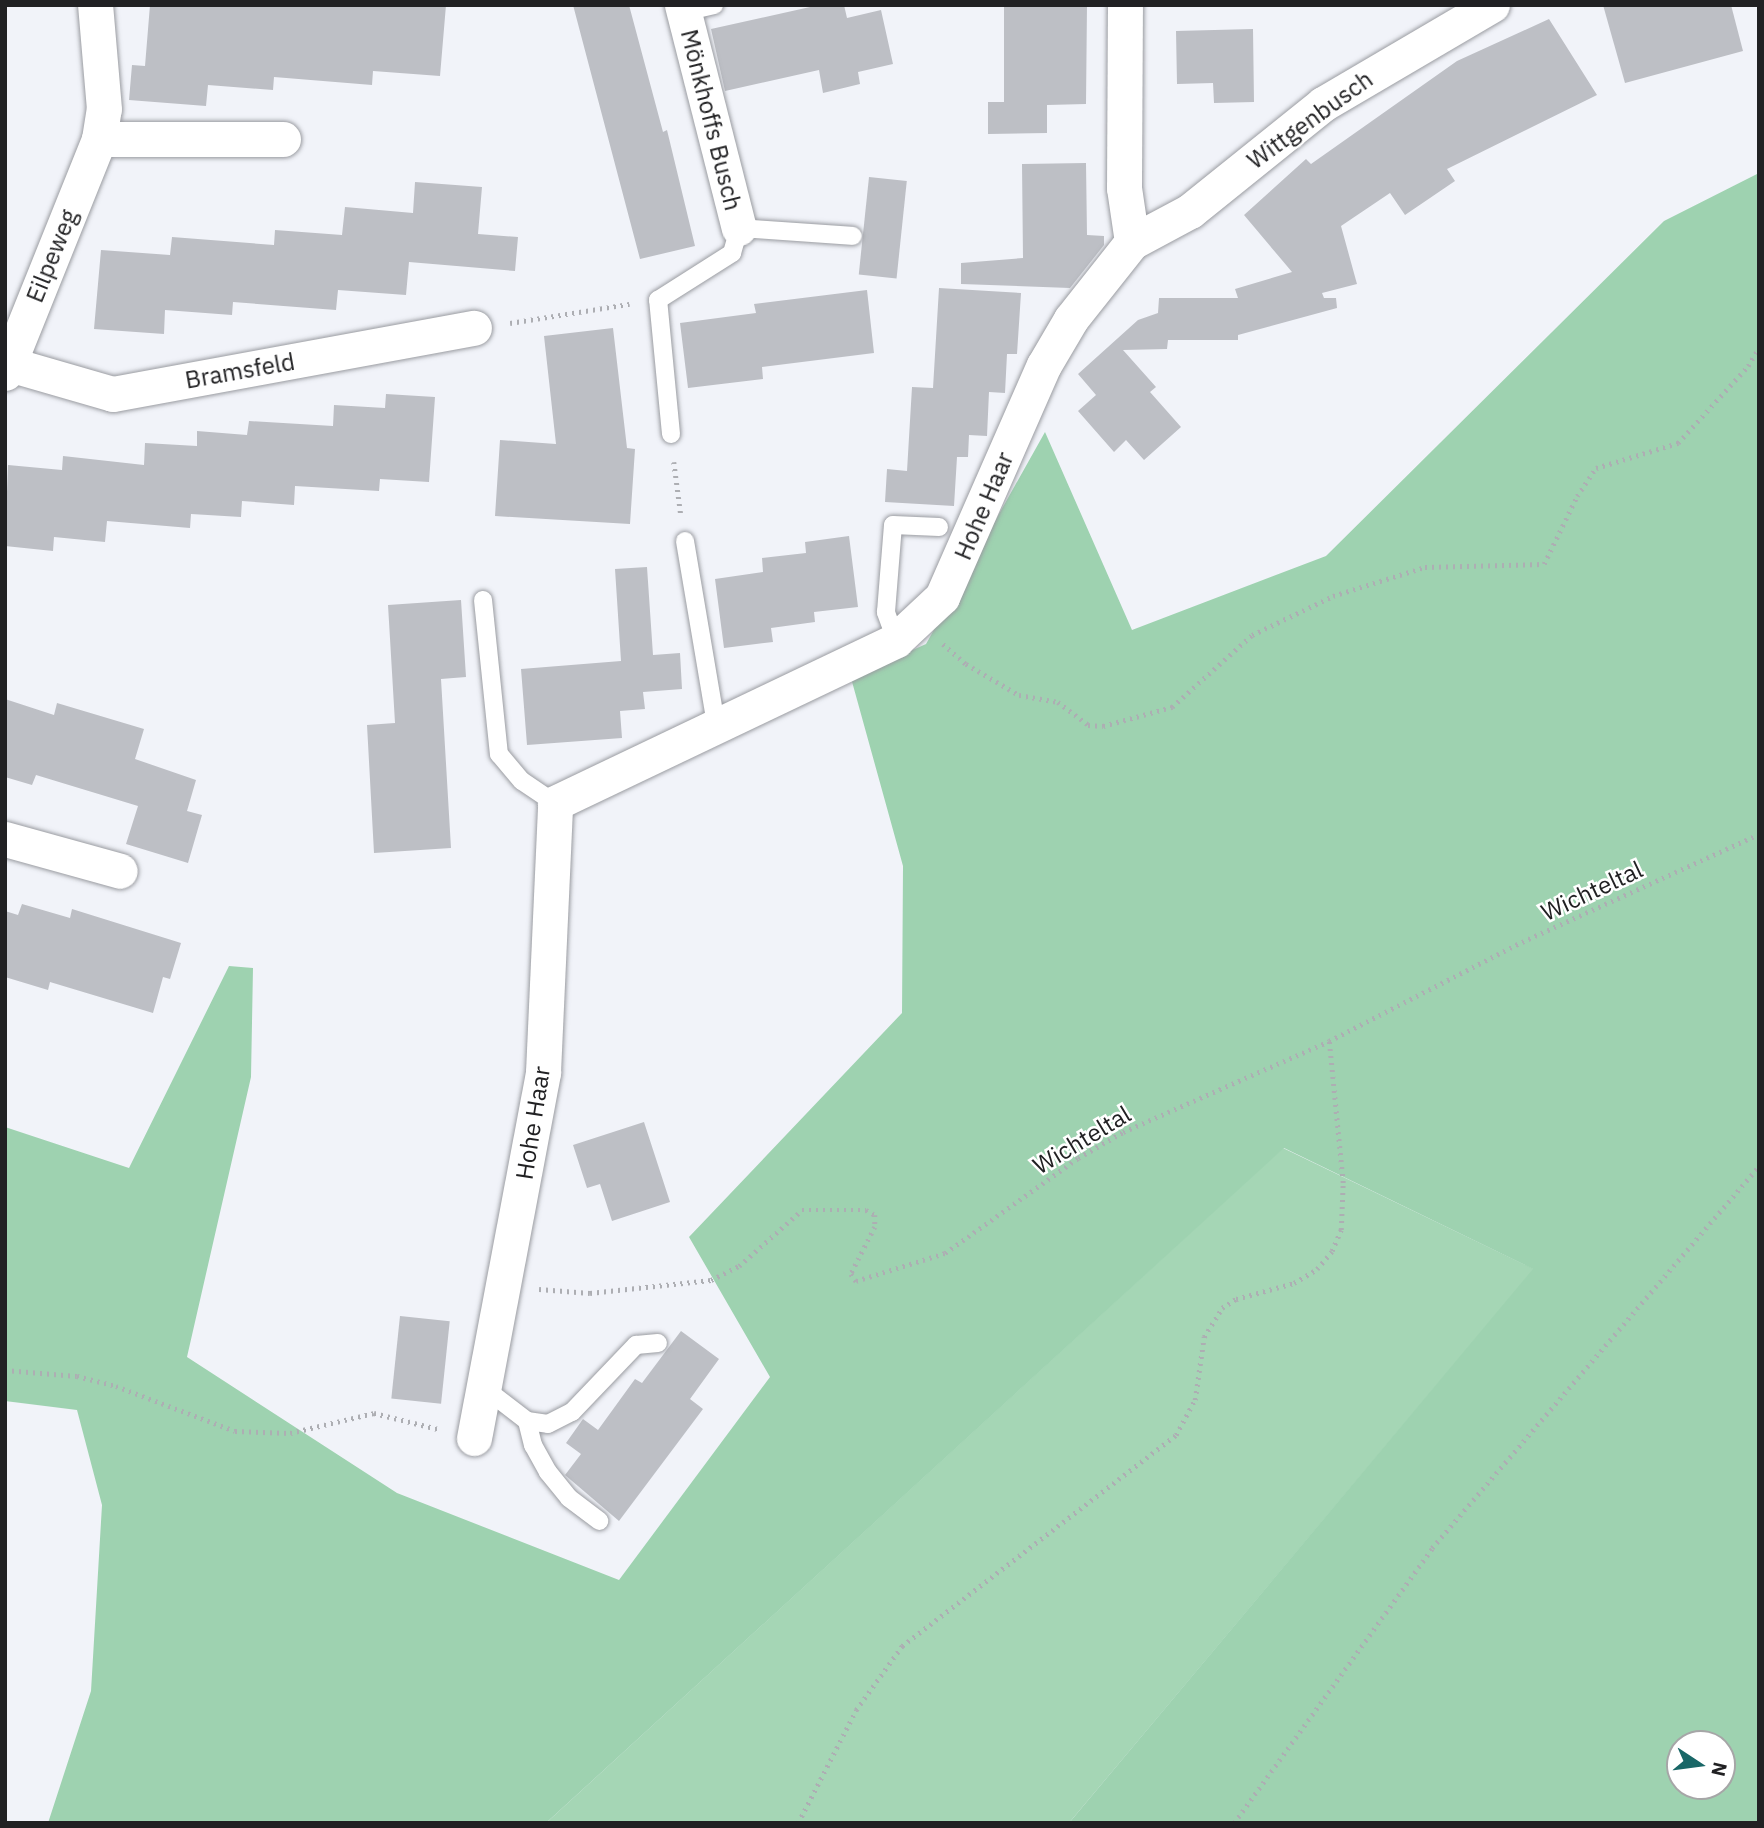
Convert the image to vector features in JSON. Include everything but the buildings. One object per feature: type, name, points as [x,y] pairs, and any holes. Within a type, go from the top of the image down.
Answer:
[{"type":"street","name":"Eilpeweg","points":[[7,368],[99,139],[104,109],[95,5]]},
{"type":"street","points":[[1125,5],[1124,188],[1132,242]]},
{"type":"street","name":"Wittgenbusch","points":[[1132,242],[1190,211],[1323,104],[1492,5]]},
{"type":"street","name":"Mönkhoffs Busch","points":[[693,8],[739,228]]},
{"type":"street","points":[[99,139],[284,139]]},
{"type":"street","name":"Hohe Haar","points":[[474,1438],[543,1072],[555,803],[907,631],[942,597],[956,573],[1044,365],[1071,319],[1132,242]]},
{"type":"street","name":"Bramsfeld","points":[[7,368],[113,394],[474,328]]},
{"type":"street","points":[[5,839],[120,871]]},
{"type":"lane","name":"Mönkhoffs Busch","points":[[658,300],[732,253],[739,228],[853,236]]},
{"type":"lane","points":[[658,300],[671,434]]},
{"type":"lane","points":[[907,631],[886,612],[893,525],[939,527]]},
{"type":"lane","points":[[685,541],[716,725]]},
{"type":"lane","points":[[484,600],[499,754],[522,781],[555,803]]},
{"type":"lane","points":[[483,1387],[527,1421],[548,1424],[572,1412],[636,1345],[658,1343]]},
{"type":"lane","points":[[527,1421],[548,1472],[569,1498],[599,1521]]},
{"type":"path","points":[[474,328],[658,300]]},
{"type":"path","points":[[907,631],[1019,695],[1058,702],[1088,725],[1103,726],[1171,707],[1252,635],[1333,596],[1425,567],[1544,564],[1577,496],[1596,468],[1678,443],[1748,366],[1759,348]]},
{"type":"path","points":[[671,434],[685,541]]},
{"type":"path","name":"Wichteltal","points":[[503,1287],[590,1293],[711,1280],[739,1266],[802,1210],[866,1210],[875,1215],[875,1227],[851,1275],[856,1281],[945,1253],[1078,1157],[1123,1132],[1329,1041],[1522,942],[1759,834]]},
{"type":"path","points":[[798,1823],[856,1710],[902,1646],[1176,1435],[1195,1400],[1203,1338],[1222,1308],[1237,1299],[1294,1283],[1317,1269],[1332,1251],[1341,1230],[1343,1183],[1329,1041]]},
{"type":"path","points":[[1234,1823],[1432,1548],[1759,1166]]},
{"type":"path","points":[[5,1370],[103,1383],[235,1431],[290,1433],[374,1413],[474,1438]]},
{"type":"green space","points":[[1759,173],[1759,1823],[1069,1823],[1533,1269],[1284,1148],[546,1823],[48,1823],[91,1691],[102,1505],[77,1410],[5,1401],[5,1127],[129,1168],[229,966],[253,968],[251,1077],[187,1357],[397,1493],[619,1580],[770,1377],[689,1237],[902,1013],[903,866],[851,678],[926,644],[1045,432],[1132,630],[1326,556],[1664,221]]},
{"type":"green space","points":[[1283,1148],[1534,1269],[1069,1823],[546,1823]]}]
